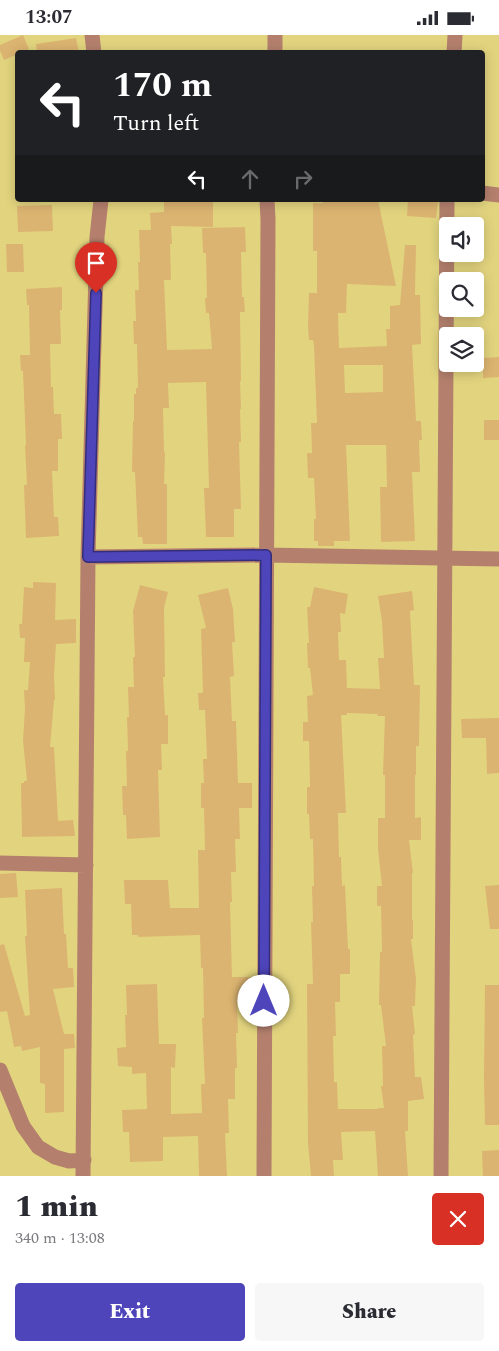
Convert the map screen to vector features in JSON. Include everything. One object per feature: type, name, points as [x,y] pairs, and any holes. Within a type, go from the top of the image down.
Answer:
[{"type":"street","points":[[92,35],[94,50]]},
{"type":"street","points":[[275,35],[275,50]]},
{"type":"street","points":[[454,50],[455,35]]},
{"type":"street","points":[[485,193],[499,195]]},
{"type":"street","points":[[83,1176],[88,557],[97,246],[101,202]]},
{"type":"street","points":[[264,1176],[267,202]]},
{"type":"street","points":[[441,1176],[447,202]]},
{"type":"street","points":[[88,557],[266,555],[499,559]]},
{"type":"street","points":[[0,863],[86,865]]},
{"type":"street","points":[[0,1071],[23,1126],[38,1147],[55,1157],[69,1161],[84,1160]]},
{"type":"building","points":[[23,35],[29,49],[15,50],[15,55],[4,60],[0,51],[0,45]]},
{"type":"building","points":[[76,38],[78,50],[37,50],[36,44]]},
{"type":"building","points":[[164,202],[213,202],[213,227],[171,226],[171,280],[164,280],[167,350],[212,349],[209,313],[206,313],[206,253],[203,253],[202,228],[245,227],[246,252],[241,252],[242,297],[244,297],[245,312],[240,312],[241,442],[239,442],[241,509],[234,509],[234,537],[206,537],[204,488],[209,488],[206,382],[168,383],[169,408],[163,408],[164,484],[167,484],[167,544],[143,544],[142,537],[138,537],[135,472],[132,472],[134,394],[136,394],[136,388],[138,388],[137,344],[134,344],[133,321],[136,321],[135,290],[139,290],[139,230],[151,230],[150,213],[164,212]]},
{"type":"building","points":[[378,202],[396,286],[347,284],[346,313],[338,313],[339,348],[387,346],[386,329],[390,329],[390,306],[400,305],[405,245],[416,245],[415,295],[420,295],[421,344],[412,345],[416,421],[421,421],[422,440],[419,440],[420,472],[412,472],[415,541],[381,542],[380,487],[387,487],[386,445],[346,445],[350,541],[334,541],[334,546],[318,546],[318,541],[314,541],[314,519],[316,519],[314,478],[308,478],[307,453],[312,453],[311,423],[317,423],[314,345],[313,340],[309,340],[308,327],[309,293],[317,293],[317,251],[313,251],[313,203]],"holes":[[[344,365],[383,365],[383,392],[345,393]]]},
{"type":"building","points":[[408,202],[438,202],[436,218],[407,216]]},
{"type":"building","points":[[52,205],[53,231],[18,232],[17,206]]},
{"type":"building","points":[[6,244],[23,244],[24,272],[7,272]]},
{"type":"building","points":[[62,287],[62,310],[60,310],[61,344],[50,344],[54,414],[61,414],[62,439],[58,439],[58,471],[52,471],[54,517],[58,517],[59,536],[26,538],[24,485],[27,485],[26,445],[23,371],[21,371],[20,355],[30,355],[29,305],[27,305],[26,289]]},
{"type":"building","points":[[499,357],[499,377],[483,378],[484,358]]},
{"type":"building","points":[[484,420],[499,420],[499,440],[484,440]]},
{"type":"building","points":[[33,582],[56,583],[55,620],[76,619],[76,643],[56,644],[55,700],[50,747],[54,747],[58,821],[73,820],[75,836],[22,837],[21,783],[27,781],[23,740],[24,690],[28,690],[30,662],[24,662],[25,638],[20,638],[19,624],[22,624],[24,587],[33,588]]},
{"type":"building","points":[[140,585],[168,592],[164,608],[165,677],[163,677],[165,715],[168,715],[168,744],[161,744],[162,770],[158,770],[160,837],[127,839],[126,815],[123,815],[122,786],[127,786],[128,687],[134,687],[133,611]]},
{"type":"building","points":[[314,587],[348,594],[345,614],[340,613],[341,632],[338,632],[339,660],[346,660],[347,688],[380,689],[378,658],[384,658],[382,621],[378,596],[412,591],[414,610],[410,611],[414,685],[420,685],[419,746],[416,746],[415,818],[421,817],[421,840],[409,840],[413,873],[413,939],[411,939],[416,979],[415,1006],[412,1006],[415,1034],[413,1035],[415,1077],[421,1077],[424,1099],[408,1101],[408,1131],[405,1131],[408,1176],[378,1176],[375,1131],[341,1132],[343,1160],[333,1160],[334,1176],[311,1176],[308,1143],[307,984],[313,984],[311,922],[313,922],[312,886],[314,886],[313,839],[310,839],[309,814],[307,814],[307,787],[310,787],[309,741],[303,741],[303,722],[308,722],[307,696],[313,695],[310,668],[308,668],[307,643],[309,643],[307,607],[310,607]],"holes":[[[347,713],[378,714],[377,716],[385,716],[383,775],[385,775],[385,818],[378,818],[378,849],[382,886],[377,886],[377,906],[381,906],[382,952],[380,952],[379,1005],[381,1005],[386,1046],[382,1046],[383,1086],[381,1086],[384,1108],[338,1109],[337,1082],[334,1082],[333,1036],[336,1036],[335,1002],[340,1002],[340,974],[350,974],[345,885],[342,886],[341,857],[339,857],[338,813],[346,813],[341,715],[347,715]]]},
{"type":"building","points":[[228,588],[233,609],[235,642],[232,642],[234,676],[230,677],[232,721],[236,721],[238,783],[252,783],[252,808],[239,808],[240,839],[235,839],[236,872],[231,872],[232,977],[255,977],[255,1002],[237,1002],[238,1033],[236,1033],[237,1068],[235,1068],[235,1099],[228,1099],[229,1133],[225,1133],[227,1176],[199,1176],[198,1136],[163,1137],[163,1161],[130,1162],[129,1132],[123,1132],[122,1110],[147,1109],[146,1073],[132,1074],[132,1067],[118,1066],[117,1048],[126,1047],[126,985],[157,984],[159,1044],[176,1044],[175,1068],[171,1067],[171,1114],[202,1113],[201,1084],[205,1084],[202,1018],[204,1018],[203,968],[201,968],[200,935],[138,937],[138,935],[132,935],[131,904],[125,904],[124,880],[168,880],[170,908],[199,908],[198,850],[205,850],[204,808],[201,808],[201,783],[204,783],[203,759],[207,759],[205,710],[199,710],[198,693],[203,693],[201,629],[206,628],[198,595]]},
{"type":"building","points":[[499,718],[499,773],[487,774],[486,738],[462,738],[461,719]]},
{"type":"building","points":[[16,873],[18,897],[0,898],[0,874]]},
{"type":"building","points":[[499,885],[499,929],[490,929],[485,886]]},
{"type":"building","points":[[62,888],[68,968],[73,968],[74,987],[53,989],[64,1034],[74,1034],[75,1048],[64,1049],[64,1112],[45,1113],[45,1084],[40,1083],[40,1047],[22,1051],[21,1046],[14,1047],[7,1011],[0,1012],[0,945],[4,944],[25,1016],[30,1015],[25,936],[27,936],[25,890]]},
{"type":"building","points":[[485,985],[499,985],[499,1125],[485,1125]]},
{"type":"building","points":[[499,1150],[499,1176],[483,1176],[482,1151]]},
{"type":"route","points":[[96,293],[88,557],[266,555],[264,1001]]}]
